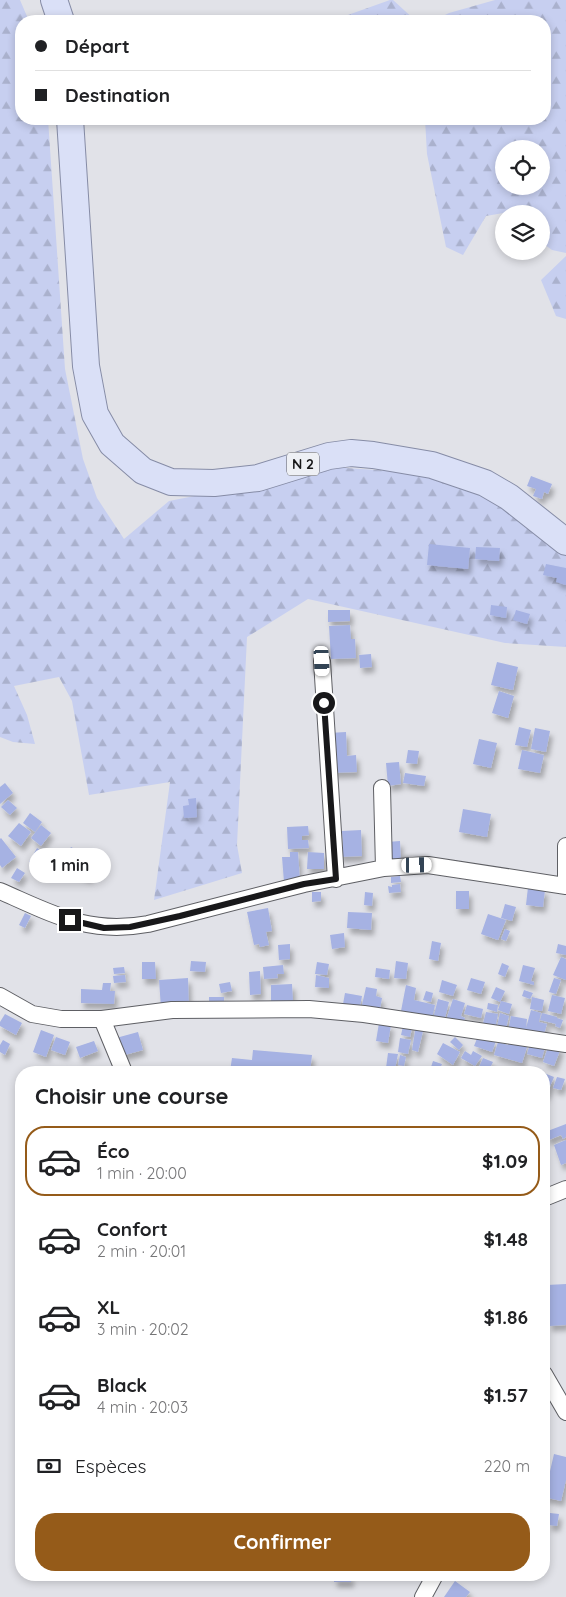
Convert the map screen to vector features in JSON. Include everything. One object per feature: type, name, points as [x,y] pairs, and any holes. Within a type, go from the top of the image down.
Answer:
[{"type":"main road","points":[[54,0],[59,15]]},
{"type":"main road","name":"N 2","points":[[70,125],[86,366],[95,414],[112,444],[143,471],[171,482],[214,483],[258,478],[329,456],[351,453],[383,456],[432,465],[485,483],[509,497],[566,542]]},
{"type":"street","points":[[322,661],[336,879]]},
{"type":"street","points":[[382,788],[384,868]]},
{"type":"street","points":[[0,890],[55,916],[104,928],[130,927],[304,884],[384,868],[428,865],[566,886],[566,846]]},
{"type":"street","points":[[0,996],[32,1014],[61,1019],[102,1019],[172,1010],[308,1009],[373,1015],[566,1044]]},
{"type":"street","points":[[102,1019],[122,1066]]},
{"type":"street","points":[[550,1196],[566,1189]]},
{"type":"street","points":[[551,1383],[566,1412]]},
{"type":"street","points":[[423,1597],[432,1581]]},
{"type":"green space","points":[[0,0],[20,0],[26,15],[15,15],[15,125],[48,125],[65,369],[83,459],[97,498],[124,539],[169,501],[225,490],[300,465],[392,471],[485,483],[566,542],[566,647],[505,643],[308,599],[247,637],[237,845],[242,873],[154,900],[170,782],[89,795],[72,701],[59,677],[14,686],[27,715],[35,744],[13,742],[0,737]]},
{"type":"green space","points":[[393,0],[409,15],[348,15]]},
{"type":"green space","points":[[495,0],[566,0],[566,253],[550,249],[550,205],[495,205],[495,214],[486,216],[463,255],[446,247],[427,154],[425,125],[551,125],[551,15],[445,15]]},
{"type":"green space","points":[[566,256],[566,319],[556,316],[541,280]]},
{"type":"building","points":[[531,476],[552,484],[548,494],[544,492],[542,499],[533,496],[536,489],[527,486]]},
{"type":"building","points":[[429,544],[470,548],[468,569],[427,565]]},
{"type":"building","points":[[476,547],[500,548],[499,561],[475,559]]},
{"type":"building","points":[[546,564],[566,568],[566,585],[556,582],[557,578],[543,575]]},
{"type":"building","points":[[491,605],[507,607],[506,618],[490,615]]},
{"type":"building","points":[[328,610],[350,610],[350,621],[328,622]]},
{"type":"building","points":[[516,610],[530,614],[527,624],[513,620]]},
{"type":"building","points":[[350,625],[351,639],[355,639],[356,658],[331,659],[329,626]]},
{"type":"building","points":[[371,654],[372,667],[360,668],[359,655]]},
{"type":"building","points":[[497,662],[518,667],[513,690],[491,685]]},
{"type":"building","points":[[499,691],[514,696],[508,718],[492,713]]},
{"type":"building","points":[[519,727],[531,730],[527,747],[515,745]]},
{"type":"building","points":[[535,728],[550,731],[546,752],[531,749]]},
{"type":"building","points":[[346,732],[347,756],[356,755],[357,772],[331,773],[329,733]]},
{"type":"building","points":[[479,739],[497,743],[491,768],[473,764]]},
{"type":"building","points":[[408,750],[419,751],[417,764],[406,763]]},
{"type":"building","points":[[522,750],[544,755],[540,773],[518,769]]},
{"type":"building","points":[[399,762],[401,784],[388,786],[386,763]]},
{"type":"building","points":[[405,773],[426,776],[424,786],[403,783]]},
{"type":"building","points":[[5,783],[13,793],[0,804],[0,787]]},
{"type":"building","points":[[196,798],[197,817],[184,818],[183,806],[189,805],[188,799]]},
{"type":"building","points":[[8,800],[17,808],[10,815],[1,807]]},
{"type":"building","points":[[463,809],[491,814],[487,837],[459,832]]},
{"type":"building","points":[[30,813],[42,822],[35,832],[23,823]]},
{"type":"building","points":[[19,823],[31,832],[21,846],[8,836]]},
{"type":"building","points":[[41,825],[51,833],[41,846],[31,838]]},
{"type":"building","points":[[308,826],[309,835],[302,836],[302,840],[308,840],[309,848],[288,849],[287,827]]},
{"type":"building","points":[[361,830],[362,856],[339,857],[338,847],[343,847],[342,831]]},
{"type":"building","points":[[1,838],[16,857],[2,868],[0,865]]},
{"type":"building","points":[[400,841],[401,862],[388,862],[387,842]]},
{"type":"building","points":[[71,847],[84,854],[75,870],[62,862]]},
{"type":"building","points":[[37,848],[56,859],[47,873],[29,862]]},
{"type":"building","points":[[290,852],[298,852],[300,881],[284,882],[282,857],[290,857]]},
{"type":"building","points":[[308,852],[324,853],[324,869],[307,869]]},
{"type":"building","points":[[79,866],[91,872],[88,878],[76,872]]},
{"type":"building","points":[[17,868],[25,873],[19,882],[11,878]]},
{"type":"building","points":[[400,876],[401,882],[391,883],[391,877]]},
{"type":"building","points":[[400,884],[401,892],[389,893],[388,886],[392,887],[392,885]]},
{"type":"building","points":[[528,887],[545,890],[543,907],[526,905]]},
{"type":"building","points":[[456,891],[469,891],[469,909],[456,909]]},
{"type":"building","points":[[312,892],[321,892],[321,901],[312,902]]},
{"type":"building","points":[[365,892],[373,893],[372,906],[364,905]]},
{"type":"building","points":[[505,904],[516,907],[512,921],[501,918]]},
{"type":"building","points":[[268,908],[272,931],[266,932],[269,945],[260,947],[259,944],[254,945],[247,912]]},
{"type":"building","points":[[348,912],[372,913],[371,930],[347,928]]},
{"type":"building","points":[[25,913],[31,916],[25,928],[19,925]]},
{"type":"building","points":[[488,914],[506,920],[498,940],[481,934]]},
{"type":"building","points":[[505,929],[510,931],[506,941],[501,939]]},
{"type":"building","points":[[344,933],[345,947],[332,949],[330,935]]},
{"type":"building","points":[[432,941],[441,943],[438,961],[429,959]]},
{"type":"building","points":[[290,944],[290,959],[279,960],[278,945]]},
{"type":"building","points":[[558,944],[566,946],[566,955],[556,953]]},
{"type":"building","points":[[561,957],[566,959],[566,980],[553,975]]},
{"type":"building","points":[[191,961],[206,962],[205,972],[190,971]]},
{"type":"building","points":[[396,961],[408,963],[406,979],[394,978]]},
{"type":"building","points":[[142,962],[155,962],[156,979],[142,979]]},
{"type":"building","points":[[317,962],[329,964],[327,975],[315,974]]},
{"type":"building","points":[[502,963],[509,966],[505,977],[498,974]]},
{"type":"building","points":[[283,965],[284,974],[277,974],[278,978],[264,979],[263,967]]},
{"type":"building","points":[[523,965],[535,968],[531,981],[534,982],[534,985],[519,981]]},
{"type":"building","points":[[124,967],[125,973],[114,974],[113,968]]},
{"type":"building","points":[[376,968],[390,970],[389,979],[375,977]]},
{"type":"building","points":[[260,971],[261,994],[250,995],[249,972]]},
{"type":"building","points":[[125,975],[126,982],[114,983],[113,976]]},
{"type":"building","points":[[316,975],[329,978],[329,988],[315,987]]},
{"type":"building","points":[[188,978],[189,1007],[161,1008],[159,980]]},
{"type":"building","points":[[471,978],[485,982],[481,994],[467,990]]},
{"type":"building","points":[[554,978],[561,980],[556,994],[549,992]]},
{"type":"building","points":[[442,980],[457,985],[453,996],[439,992]]},
{"type":"building","points":[[230,982],[232,991],[221,993],[219,984]]},
{"type":"building","points":[[103,983],[111,983],[110,991],[115,991],[114,1004],[81,1003],[81,989],[102,990]]},
{"type":"building","points":[[292,984],[293,1001],[271,1002],[271,985]]},
{"type":"building","points":[[406,985],[416,988],[414,1000],[435,1005],[432,1019],[401,1011]]},
{"type":"building","points":[[366,987],[377,989],[376,996],[382,998],[380,1009],[362,1005]]},
{"type":"building","points":[[496,987],[505,991],[500,1002],[491,998]]},
{"type":"building","points":[[524,990],[533,993],[530,999],[522,996]]},
{"type":"building","points":[[426,991],[433,993],[431,1002],[423,1000]]},
{"type":"building","points":[[345,993],[362,996],[360,1007],[343,1004]]},
{"type":"building","points":[[552,995],[565,998],[561,1014],[548,1011]]},
{"type":"building","points":[[209,997],[224,997],[224,1006],[209,1005]]},
{"type":"building","points":[[532,997],[544,1000],[542,1011],[530,1009]]},
{"type":"building","points":[[438,999],[449,1002],[444,1022],[433,1019]]},
{"type":"building","points":[[453,999],[465,1003],[461,1016],[465,1018],[463,1026],[446,1020]]},
{"type":"building","points":[[501,1001],[512,1004],[509,1014],[498,1010]]},
{"type":"building","points":[[488,1003],[498,1005],[497,1012],[487,1009]]},
{"type":"building","points":[[467,1005],[483,1009],[481,1018],[464,1014]]},
{"type":"building","points":[[531,1010],[541,1013],[539,1022],[547,1024],[543,1038],[508,1031],[511,1016],[527,1019],[526,1028]]},
{"type":"building","points":[[486,1012],[498,1014],[495,1029],[482,1027]]},
{"type":"building","points":[[500,1013],[509,1016],[505,1033],[496,1031]]},
{"type":"building","points":[[542,1013],[563,1020],[560,1028],[555,1026],[556,1024],[540,1020]]},
{"type":"building","points":[[5,1014],[22,1023],[16,1035],[0,1026],[0,1022]]},
{"type":"building","points":[[404,1022],[413,1024],[410,1037],[401,1035]]},
{"type":"building","points":[[379,1023],[391,1025],[388,1043],[376,1041]]},
{"type":"building","points":[[416,1025],[424,1027],[418,1052],[412,1050]]},
{"type":"building","points":[[41,1030],[54,1035],[46,1057],[33,1052]]},
{"type":"building","points":[[138,1032],[143,1050],[121,1056],[116,1038]]},
{"type":"building","points":[[478,1036],[496,1041],[492,1052],[474,1046]]},
{"type":"building","points":[[56,1037],[70,1042],[65,1055],[51,1050]]},
{"type":"building","points":[[455,1037],[463,1045],[459,1050],[450,1042]]},
{"type":"building","points":[[400,1038],[411,1040],[408,1054],[398,1052]]},
{"type":"building","points":[[510,1038],[528,1044],[522,1063],[494,1055],[498,1042],[508,1045]]},
{"type":"building","points":[[3,1040],[10,1044],[5,1055],[0,1052],[0,1045]]},
{"type":"building","points":[[531,1040],[546,1044],[542,1058],[527,1054]]},
{"type":"building","points":[[94,1041],[98,1051],[80,1058],[76,1047]]},
{"type":"building","points":[[443,1043],[460,1052],[453,1065],[437,1054]]},
{"type":"building","points":[[549,1044],[561,1048],[554,1066],[543,1062]]},
{"type":"building","points":[[253,1050],[312,1055],[311,1066],[231,1066],[232,1058],[252,1060]]},
{"type":"building","points":[[465,1051],[471,1055],[473,1051],[482,1056],[475,1066],[461,1058]]},
{"type":"building","points":[[388,1053],[398,1054],[396,1066],[386,1066]]},
{"type":"building","points":[[400,1055],[406,1057],[404,1066],[398,1065]]},
{"type":"building","points":[[483,1058],[493,1062],[491,1066],[479,1066]]},
{"type":"building","points":[[433,1061],[442,1064],[441,1066],[431,1066]]},
{"type":"building","points":[[550,1075],[554,1077],[550,1086]]},
{"type":"building","points":[[557,1077],[565,1079],[561,1090],[553,1088]]},
{"type":"building","points":[[566,1124],[566,1137],[563,1139],[561,1135],[550,1140],[550,1130]]},
{"type":"building","points":[[566,1140],[566,1163],[561,1165],[554,1145]]},
{"type":"building","points":[[566,1284],[566,1325],[550,1326],[550,1285]]},
{"type":"building","points":[[554,1454],[566,1457],[566,1480],[561,1501],[550,1498],[550,1471]]},
{"type":"building","points":[[550,1513],[559,1514],[557,1526],[550,1525]]},
{"type":"building","points":[[334,1581],[351,1581],[351,1582]]},
{"type":"building","points":[[455,1581],[470,1592],[466,1597],[444,1597]]},
{"type":"route","points":[[70,920],[104,928],[130,927],[304,884],[336,879],[324,703]]}]
